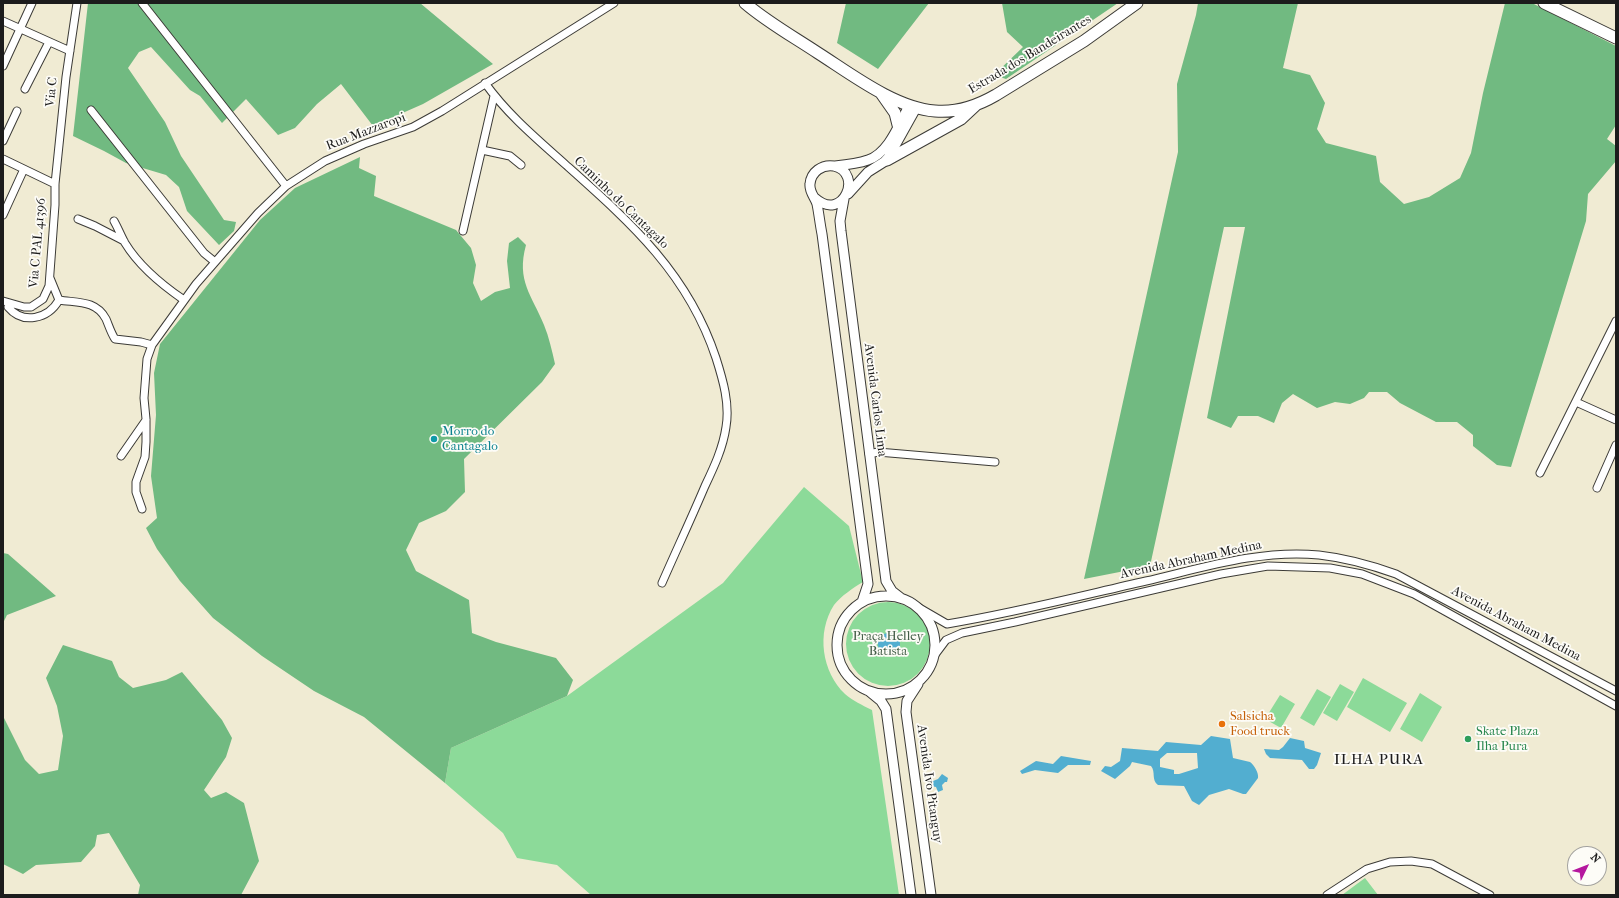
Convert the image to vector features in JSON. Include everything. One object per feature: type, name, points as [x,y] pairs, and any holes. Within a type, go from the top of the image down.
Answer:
[{"type":"main road","name":"Estrada dos Bandeirantes","points":[[745,3],[781,29],[880,91],[912,107],[934,111],[950,111],[976,105],[1012,86],[1084,41],[1137,3]]},
{"type":"main road","points":[[1544,3],[1616,38]]},
{"type":"main road","points":[[880,91],[895,113],[898,126]]},
{"type":"main road","points":[[886,160],[961,119],[976,105]]},
{"type":"street","points":[[3,66],[32,3]]},
{"type":"street","name":"Via C","points":[[55,184],[77,3]]},
{"type":"street","points":[[142,3],[286,186]]},
{"type":"street","name":"Rua Mazzaropi","points":[[142,509],[136,492],[136,482],[145,456],[145,370],[152,345],[196,284],[262,209],[286,186],[325,161],[364,144],[413,127],[614,3]]},
{"type":"street","points":[[3,21],[70,51]]},
{"type":"street","points":[[25,89],[49,42]]},
{"type":"street","name":"Caminho do Cantagalo","points":[[485,83],[494,96],[524,129],[566,165],[655,250],[683,288],[699,316],[710,342],[721,375],[727,408],[725,436],[719,455],[662,583]]},
{"type":"street","points":[[463,231],[494,96]]},
{"type":"street","points":[[862,602],[868,584],[822,234],[815,198],[810,190],[810,183],[816,171],[821,168],[864,162],[881,153],[912,107]]},
{"type":"street","points":[[815,198],[823,204],[830,205],[839,203],[868,172],[886,160],[912,107]]},
{"type":"street","points":[[91,110],[204,253],[215,262]]},
{"type":"street","points":[[3,141],[17,111]]},
{"type":"street","points":[[482,150],[510,156],[521,164]]},
{"type":"street","points":[[3,159],[55,184]]},
{"type":"street","name":"Avenida Carlos Lima","points":[[834,166],[840,169],[848,178],[849,184],[841,216],[841,231],[886,581],[892,591],[901,598]]},
{"type":"street","points":[[3,215],[24,169]]},
{"type":"street","name":"Via C PAL 41396","points":[[6,302],[31,307],[40,302],[47,293],[50,278],[55,184]]},
{"type":"street","points":[[78,219],[124,241]]},
{"type":"street","points":[[114,221],[131,252],[160,282],[184,300]]},
{"type":"street","points":[[50,278],[59,300]]},
{"type":"street","points":[[6,302],[12,312],[29,319],[51,311],[59,300]]},
{"type":"street","points":[[59,300],[71,300],[90,304],[106,318],[115,339],[141,342],[152,345]]},
{"type":"street","points":[[1540,473],[1616,321]]},
{"type":"street","points":[[1576,402],[1616,420]]},
{"type":"street","points":[[121,456],[146,419]]},
{"type":"street","points":[[1597,488],[1616,445]]},
{"type":"street","points":[[869,454],[878,452],[994,462]]},
{"type":"street","name":"Avenida Abraham Medina","points":[[916,606],[947,624],[1048,603],[1242,559],[1260,556],[1302,555],[1335,558],[1376,567],[1396,574],[1616,691]]},
{"type":"street","name":"Avenida Abraham Medina","points":[[934,656],[946,640],[962,633],[1241,569],[1268,566],[1330,568],[1362,574],[1414,594],[1616,706]]},
{"type":"street","points":[[868,690],[881,693],[891,693],[901,691],[912,686],[921,679],[928,670],[934,656],[934,638],[932,627],[926,617],[916,606],[901,598],[888,596],[875,597],[862,602],[852,610],[843,621],[838,634],[838,647],[840,661],[846,673],[856,683],[868,690],[886,709],[911,895]]},
{"type":"street","points":[[1462,621],[1468,619],[1468,612]]},
{"type":"street","points":[[1476,628],[1476,621],[1481,619]]},
{"type":"street","name":"Avenida Ivo Pitanguy","points":[[921,679],[907,701],[906,712],[931,895]]},
{"type":"street","points":[[1327,895],[1367,869],[1390,862],[1411,860],[1432,864],[1490,895]]},
{"type":"green space","points":[[88,3],[420,3],[493,64],[423,104],[373,126],[341,84],[317,104],[295,128],[278,135],[246,99],[222,123],[200,96],[190,90],[151,47],[139,52],[128,68],[165,122],[181,156],[224,220],[236,222],[234,231],[219,245],[187,211],[179,187],[166,175],[126,163],[73,136]]},
{"type":"green space","points":[[846,3],[929,3],[878,69],[837,43]]},
{"type":"green space","points":[[1002,3],[1118,3],[1006,79],[994,75],[1023,47],[1007,32]]},
{"type":"green space","points":[[1198,3],[1298,3],[1283,68],[1310,75],[1325,103],[1317,129],[1326,143],[1376,156],[1380,182],[1404,204],[1429,197],[1460,178],[1471,153],[1483,93],[1505,3],[1532,3],[1616,46],[1616,125],[1607,139],[1616,146],[1616,161],[1588,194],[1586,221],[1511,467],[1497,465],[1473,446],[1473,435],[1457,422],[1436,422],[1400,403],[1387,392],[1369,392],[1364,398],[1350,404],[1335,402],[1317,408],[1293,394],[1282,403],[1274,423],[1258,416],[1238,416],[1231,428],[1207,418],[1245,227],[1224,227],[1150,566],[1084,579],[1178,152],[1177,84]]},
{"type":"green space","points":[[360,157],[359,168],[376,176],[374,196],[456,230],[471,248],[476,265],[473,283],[481,301],[495,292],[510,288],[507,261],[509,243],[518,237],[526,245],[523,258],[524,278],[530,296],[546,330],[555,364],[542,382],[464,459],[465,492],[446,511],[419,523],[406,550],[416,571],[469,600],[472,633],[496,642],[556,658],[573,680],[567,696],[451,748],[445,783],[364,717],[314,691],[262,656],[213,618],[180,581],[157,549],[146,528],[157,518],[151,476],[156,415],[154,373],[160,344],[260,220],[295,188]]},
{"type":"green space","points":[[804,487],[849,526],[863,582],[844,595],[834,605],[828,616],[825,628],[824,652],[831,675],[837,685],[851,699],[872,710],[899,895],[591,895],[557,865],[517,858],[503,833],[445,783],[451,748],[567,696],[723,583]]},
{"type":"green space","points":[[3,553],[8,554],[56,596],[7,615],[3,623]]},
{"type":"green space","name":"Praça Helley Batista","points":[[888,602],[896,603],[911,609],[923,621],[929,636],[929,652],[923,667],[911,679],[896,685],[888,686],[880,685],[865,679],[853,667],[847,652],[846,644],[847,636],[853,621],[865,609],[880,603]]},
{"type":"green space","points":[[63,645],[112,661],[119,677],[133,688],[166,680],[182,672],[222,720],[232,738],[226,757],[204,790],[211,798],[226,792],[244,803],[259,861],[241,895],[138,895],[140,885],[109,833],[97,835],[95,846],[81,862],[36,865],[23,874],[3,864],[3,716],[25,760],[39,774],[58,770],[63,736],[57,706],[46,678]]},
{"type":"green space","points":[[1363,678],[1407,703],[1390,732],[1347,707]]},
{"type":"green space","points":[[1340,684],[1354,692],[1337,721],[1323,713]]},
{"type":"green space","points":[[1317,689],[1331,697],[1314,726],[1300,718]]},
{"type":"green space","points":[[1420,693],[1442,707],[1422,742],[1400,729]]},
{"type":"green space","points":[[1280,695],[1295,704],[1281,728],[1265,719]]},
{"type":"green space","points":[[1365,878],[1378,895],[1342,895]]},
{"type":"water","points":[[885,633],[893,633],[900,640],[900,648],[893,655],[885,655],[878,648],[878,640]]},
{"type":"water","points":[[1211,736],[1230,739],[1233,758],[1250,762],[1255,767],[1258,774],[1258,778],[1246,794],[1229,789],[1209,795],[1199,805],[1192,801],[1184,786],[1158,785],[1155,781],[1151,766],[1132,762],[1130,766],[1115,779],[1101,771],[1105,766],[1111,767],[1120,761],[1122,748],[1158,751],[1166,742],[1201,745]],"holes":[[[1167,753],[1197,753],[1198,768],[1179,774],[1174,774],[1174,770],[1160,767],[1160,759]]]},
{"type":"water","points":[[1290,738],[1304,741],[1305,748],[1321,753],[1314,769],[1309,769],[1302,760],[1270,758],[1266,754],[1264,749],[1279,750]]},
{"type":"water","points":[[1061,756],[1091,761],[1090,765],[1068,765],[1058,773],[1035,770],[1022,774],[1020,771],[1036,761],[1053,764]]},
{"type":"water","points":[[942,774],[948,778],[947,782],[942,785],[943,790],[938,792],[936,787],[931,786],[929,781],[931,779],[933,781],[938,779]]},
{"type":"place","name":"Morro do Cantagalo","points":[[434,439]]},
{"type":"place","name":"Salsicha Food truck","points":[[1222,724]]},
{"type":"place","name":"Skate Plaza Ilha Pura","points":[[1468,739]]},
{"type":"district","name":"ILHA PURA","points":[[1379,760]]}]
